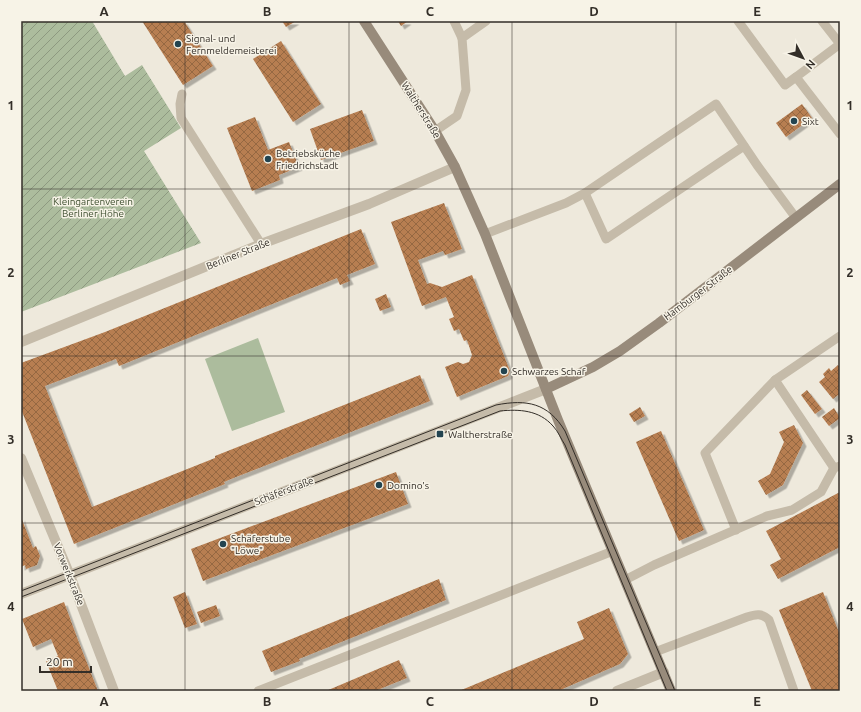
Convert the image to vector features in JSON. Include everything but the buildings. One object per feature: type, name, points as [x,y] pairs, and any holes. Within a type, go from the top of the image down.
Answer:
[{"type":"main road","name":"Waltherstraße","points":[[364,21],[456,166],[485,234],[546,389],[671,691]]},
{"type":"main road","name":"Hamburger Straße","points":[[546,389],[593,367],[620,351],[840,184]]},
{"type":"street","name":"Berliner Straße","points":[[21,342],[261,244],[369,204],[456,166]]},
{"type":"street","name":"Schäferstraße","points":[[21,594],[546,389]]},
{"type":"street","name":"Vorwerkstraße","points":[[21,458],[69,575],[114,691]]},
{"type":"street","points":[[617,691],[664,672]]},
{"type":"lane","points":[[435,131],[457,116],[466,90],[462,38],[454,21]]},
{"type":"lane","points":[[462,38],[486,21]]},
{"type":"lane","points":[[738,21],[785,85],[840,44],[822,21]]},
{"type":"lane","points":[[796,77],[840,134]]},
{"type":"lane","points":[[182,94],[180,104],[181,118],[261,244]]},
{"type":"lane","points":[[485,234],[566,203],[585,193],[716,104],[744,146],[796,218]]},
{"type":"lane","points":[[585,193],[606,239],[744,146]]},
{"type":"lane","points":[[736,530],[705,453],[775,380],[840,336]]},
{"type":"lane","points":[[625,580],[654,565],[767,516],[792,510],[821,492],[837,467],[775,380]]},
{"type":"lane","points":[[258,691],[613,551]]},
{"type":"lane","points":[[655,652],[756,614],[764,616],[769,620],[794,691]]},
{"type":"green space","name":"Kleingartenverein Berliner Höhe","points":[[25,21],[92,21],[125,76],[142,65],[181,128],[144,151],[201,243],[21,312],[21,24]]},
{"type":"green space","points":[[258,338],[285,412],[232,431],[205,359]]},
{"type":"tram line","points":[[21,591],[496,405],[507,403],[527,403],[536,405],[551,414],[565,431],[675,691]]},
{"type":"tram line","points":[[21,597],[500,411],[514,410],[528,412],[541,417],[553,426],[565,445],[667,691]]},
{"type":"place","name":"Signal- und Fernmeldemeisterei","points":[[178,44]]},
{"type":"place","name":"Sixt","points":[[794,121]]},
{"type":"place","name":"Betriebsküche Friedrichstadt","points":[[268,159]]},
{"type":"place","name":"Schwarzes Schaf","points":[[504,371]]},
{"type":"place","name":"Waltherstraße","points":[[440,434]]},
{"type":"place","name":"Domino's","points":[[379,485]]},
{"type":"place","name":"Schäferstube \"Löwe\"","points":[[223,544]]}]
